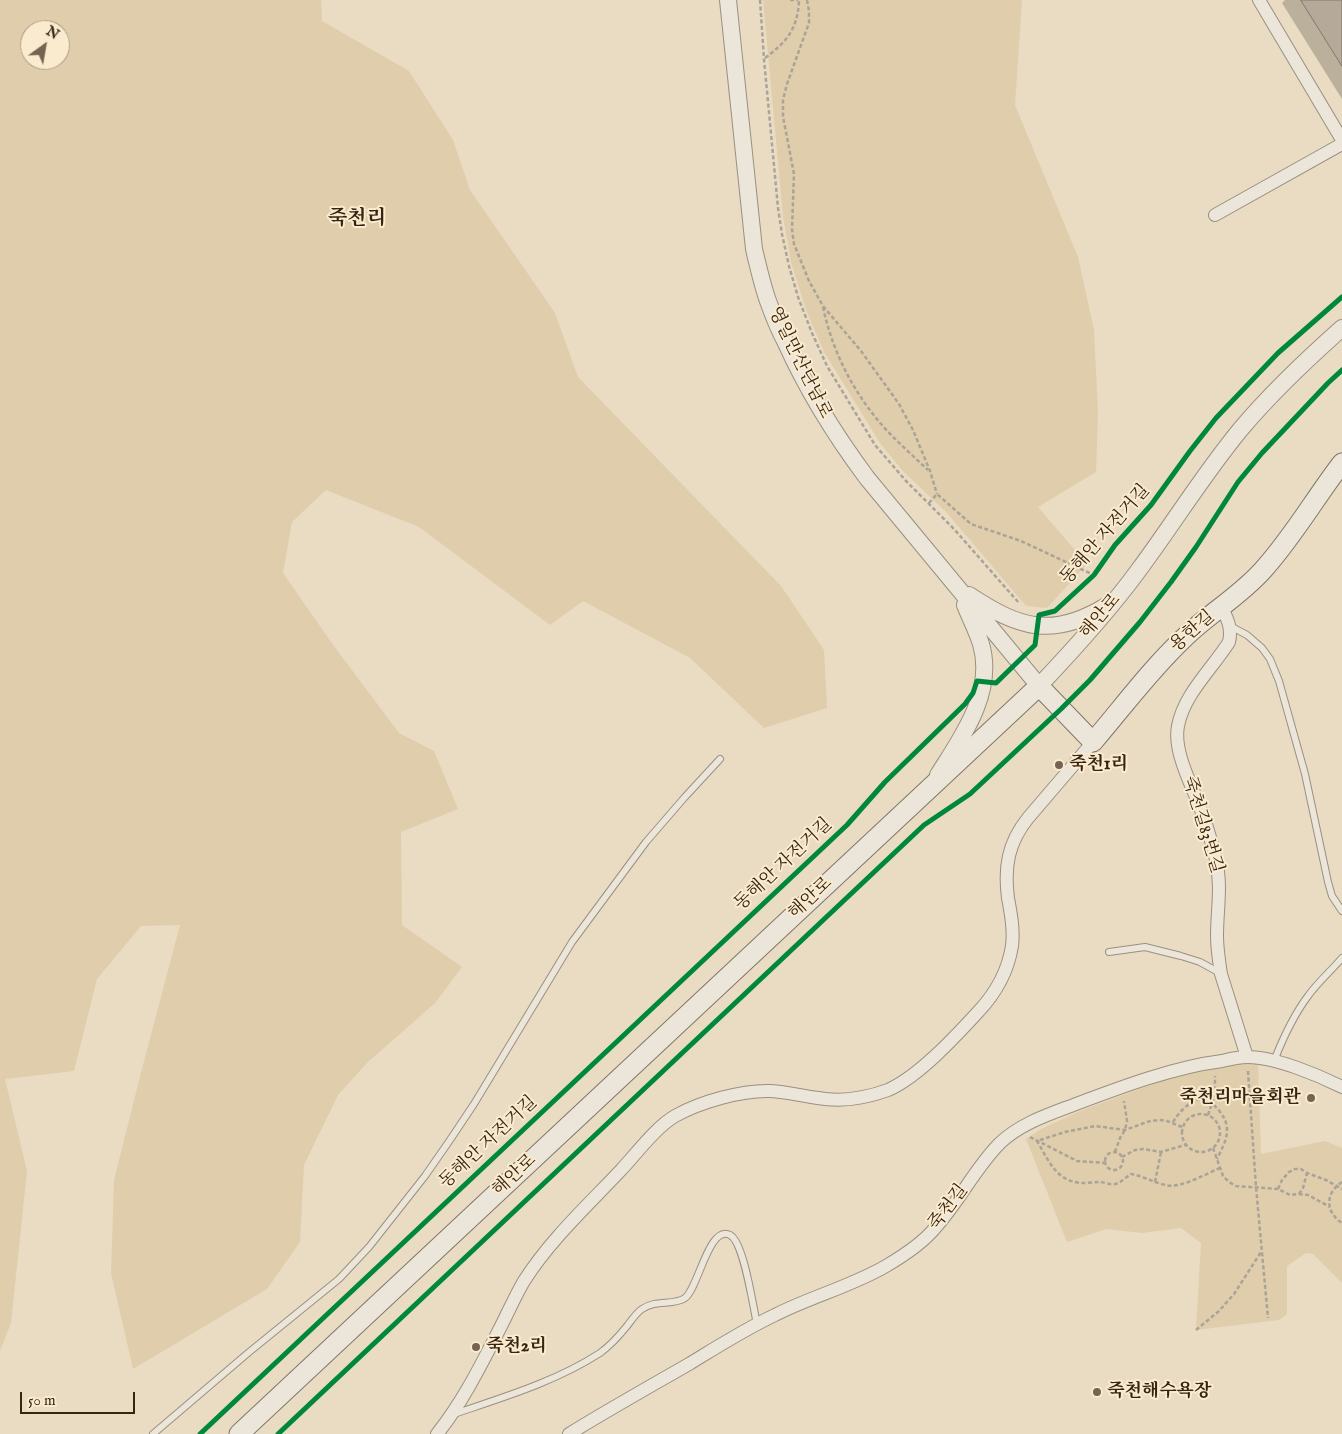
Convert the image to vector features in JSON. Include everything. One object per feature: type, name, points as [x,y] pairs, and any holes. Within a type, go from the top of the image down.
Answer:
[{"type":"main road","name":"용한길","points":[[1093,742],[1170,652],[1199,624],[1248,586],[1276,555],[1342,463]]},
{"type":"main road","points":[[1038,686],[1093,742]]},
{"type":"main road","name":"해안로","points":[[239,1434],[1038,686]]},
{"type":"street","name":"영일만산단남로","points":[[728,0],[751,225],[758,268],[768,303],[784,339],[806,386],[844,447],[867,478],[1038,686]]},
{"type":"street","points":[[1258,0],[1342,140]]},
{"type":"street","points":[[1215,215],[1342,144]]},
{"type":"street","name":"해안로","points":[[1038,686],[1084,638],[1138,572],[1183,506],[1241,429],[1293,373],[1342,328]]},
{"type":"street","points":[[957,587],[984,605],[1008,617],[1024,624],[1038,626],[1071,623],[1092,614],[1116,599]]},
{"type":"street","points":[[930,788],[968,725],[979,700],[984,682],[985,663],[981,644],[957,587]]},
{"type":"street","points":[[1222,608],[1230,626]]},
{"type":"street","name":"죽천길83번길","points":[[1230,626],[1231,635],[1229,642],[1187,702],[1178,726],[1177,738],[1181,758],[1206,826],[1216,862],[1220,890],[1218,948],[1221,974],[1247,1057]]},
{"type":"street","points":[[437,1434],[478,1372],[517,1294],[538,1262],[584,1209],[655,1133],[673,1117],[722,1098],[755,1092],[787,1092],[833,1100],[876,1094],[903,1082],[916,1073],[977,1012],[998,986],[1007,965],[1012,944],[1013,930],[1007,882],[1009,854],[1013,841],[1019,829],[1093,742]]},
{"type":"street","name":"죽천길","points":[[569,1434],[756,1324],[884,1267],[915,1246],[936,1228],[991,1152],[1019,1128],[1056,1112],[1181,1069],[1247,1057],[1274,1061],[1342,1087]]},
{"type":"lane","points":[[1230,626],[1247,635],[1262,648],[1270,659],[1279,681],[1304,774],[1328,882],[1332,896],[1342,911]]},
{"type":"lane","points":[[153,1434],[339,1278],[369,1247],[455,1133],[572,942],[646,842],[720,760]]},
{"type":"lane","points":[[1109,952],[1144,947],[1200,962],[1221,974]]},
{"type":"lane","points":[[1274,1061],[1291,1023],[1304,1001],[1342,958]]},
{"type":"lane","points":[[451,1415],[532,1388],[585,1362],[616,1340],[639,1311],[656,1303],[678,1301],[686,1298],[692,1290],[710,1246],[716,1238],[723,1234],[729,1234],[734,1238],[743,1258],[756,1324]]},
{"type":"path","points":[[760,0],[780,217],[789,266],[798,297],[827,366],[875,445],[901,476],[954,529],[1025,610]]},
{"type":"path","points":[[764,59],[778,49],[789,36],[795,24],[798,0],[790,0]]},
{"type":"path","points":[[807,0],[809,22],[787,84],[783,100],[783,117],[794,174],[792,229],[794,244],[809,281],[823,306],[861,351],[899,404],[913,430],[937,494],[971,524],[1021,541],[1094,575]]},
{"type":"path","points":[[823,306],[834,346],[860,397],[881,424],[930,472]]},
{"type":"path","points":[[929,504],[937,494]]},
{"type":"path","points":[[1247,1057],[1268,1318]]},
{"type":"path","points":[[1208,1115],[1215,1094],[1213,1062]]},
{"type":"path","points":[[1115,1152],[1127,1121],[1122,1088]]},
{"type":"path","points":[[1172,1122],[1177,1115],[1197,1100],[1209,1100],[1213,1103],[1225,1118],[1227,1131],[1217,1159]]},
{"type":"path","points":[[1195,1114],[1208,1115],[1218,1124],[1220,1137],[1218,1143],[1213,1148],[1208,1151],[1196,1152],[1185,1145],[1181,1133],[1182,1127],[1195,1114]]},
{"type":"path","points":[[1037,1141],[1065,1132],[1095,1126],[1125,1130],[1150,1121],[1159,1120],[1172,1122],[1182,1127]]},
{"type":"path","points":[[1019,1128],[1037,1141],[1077,1161],[1105,1163],[1111,1169],[1117,1169],[1123,1163],[1122,1157],[1115,1152]]},
{"type":"path","points":[[1037,1141],[1062,1178],[1074,1182],[1115,1184],[1132,1174],[1140,1175],[1166,1186],[1173,1186],[1181,1185],[1220,1168]]},
{"type":"path","points":[[1122,1157],[1135,1150],[1143,1149],[1161,1152],[1185,1145]]},
{"type":"path","points":[[1213,1148],[1223,1176],[1236,1186],[1278,1189],[1290,1195],[1308,1196],[1330,1206]]},
{"type":"path","points":[[1105,1163],[1107,1155],[1115,1152]]},
{"type":"path","points":[[1155,1182],[1161,1152]]},
{"type":"path","points":[[1278,1189],[1282,1180],[1289,1172],[1295,1169],[1301,1169],[1342,1189]]},
{"type":"path","points":[[1299,1194],[1304,1188],[1307,1173]]},
{"type":"path","points":[[1342,1182],[1336,1186],[1330,1199],[1332,1214],[1342,1223]]},
{"type":"path","points":[[1196,1330],[1219,1311],[1234,1294],[1262,1251]]},
{"type":"shaded area","points":[[0,0],[321,0],[322,21],[409,71],[453,140],[470,190],[555,313],[578,377],[781,586],[824,650],[827,708],[764,728],[690,658],[583,601],[550,625],[419,527],[326,490],[292,522],[283,573],[331,642],[399,733],[434,751],[458,809],[401,832],[402,925],[462,967],[435,1003],[368,1062],[338,1095],[304,1165],[300,1242],[267,1289],[133,1369],[111,1273],[114,1180],[180,925],[141,926],[97,979],[74,1071],[5,1079],[27,1171],[11,1323],[0,1351]]},
{"type":"shaded area","points":[[763,0],[1022,0],[1015,105],[1078,257],[1094,330],[1098,413],[1096,472],[1038,507],[1087,564],[1047,608],[1026,606],[947,513],[902,470],[880,443],[824,352],[806,310],[791,262],[783,216]]},
{"type":"shaded area","points":[[1258,1062],[1261,1154],[1325,1141],[1342,1148],[1342,1283],[1313,1254],[1306,1253],[1287,1266],[1287,1314],[1279,1320],[1196,1330],[1201,1243],[1181,1228],[1142,1233],[1106,1229],[1067,1242],[1026,1139],[1041,1129],[1080,1111],[1180,1074],[1231,1064]]},
{"type":"building","points":[[1301,0],[1342,0],[1342,66]]},
{"type":"cycle path","name":"동해안 자전거길","points":[[200,1434],[847,825],[885,782],[965,704],[973,693],[977,681],[996,683],[1035,645],[1039,615],[1055,611],[1094,575],[1115,545],[1151,505],[1216,418],[1278,353],[1342,297]]},
{"type":"cycle path","points":[[278,1434],[924,825],[970,794],[1061,709],[1090,680],[1140,622],[1196,547],[1238,482],[1262,453],[1342,370]]},
{"type":"place","name":"죽천1리","points":[[1059,765]]},
{"type":"place","name":"죽천리마을회관","points":[[1311,1098]]},
{"type":"place","name":"죽천2리","points":[[476,1347]]},
{"type":"place","name":"죽천해수욕장","points":[[1097,1392]]},
{"type":"district","name":"죽천리","points":[[357,220]]}]
